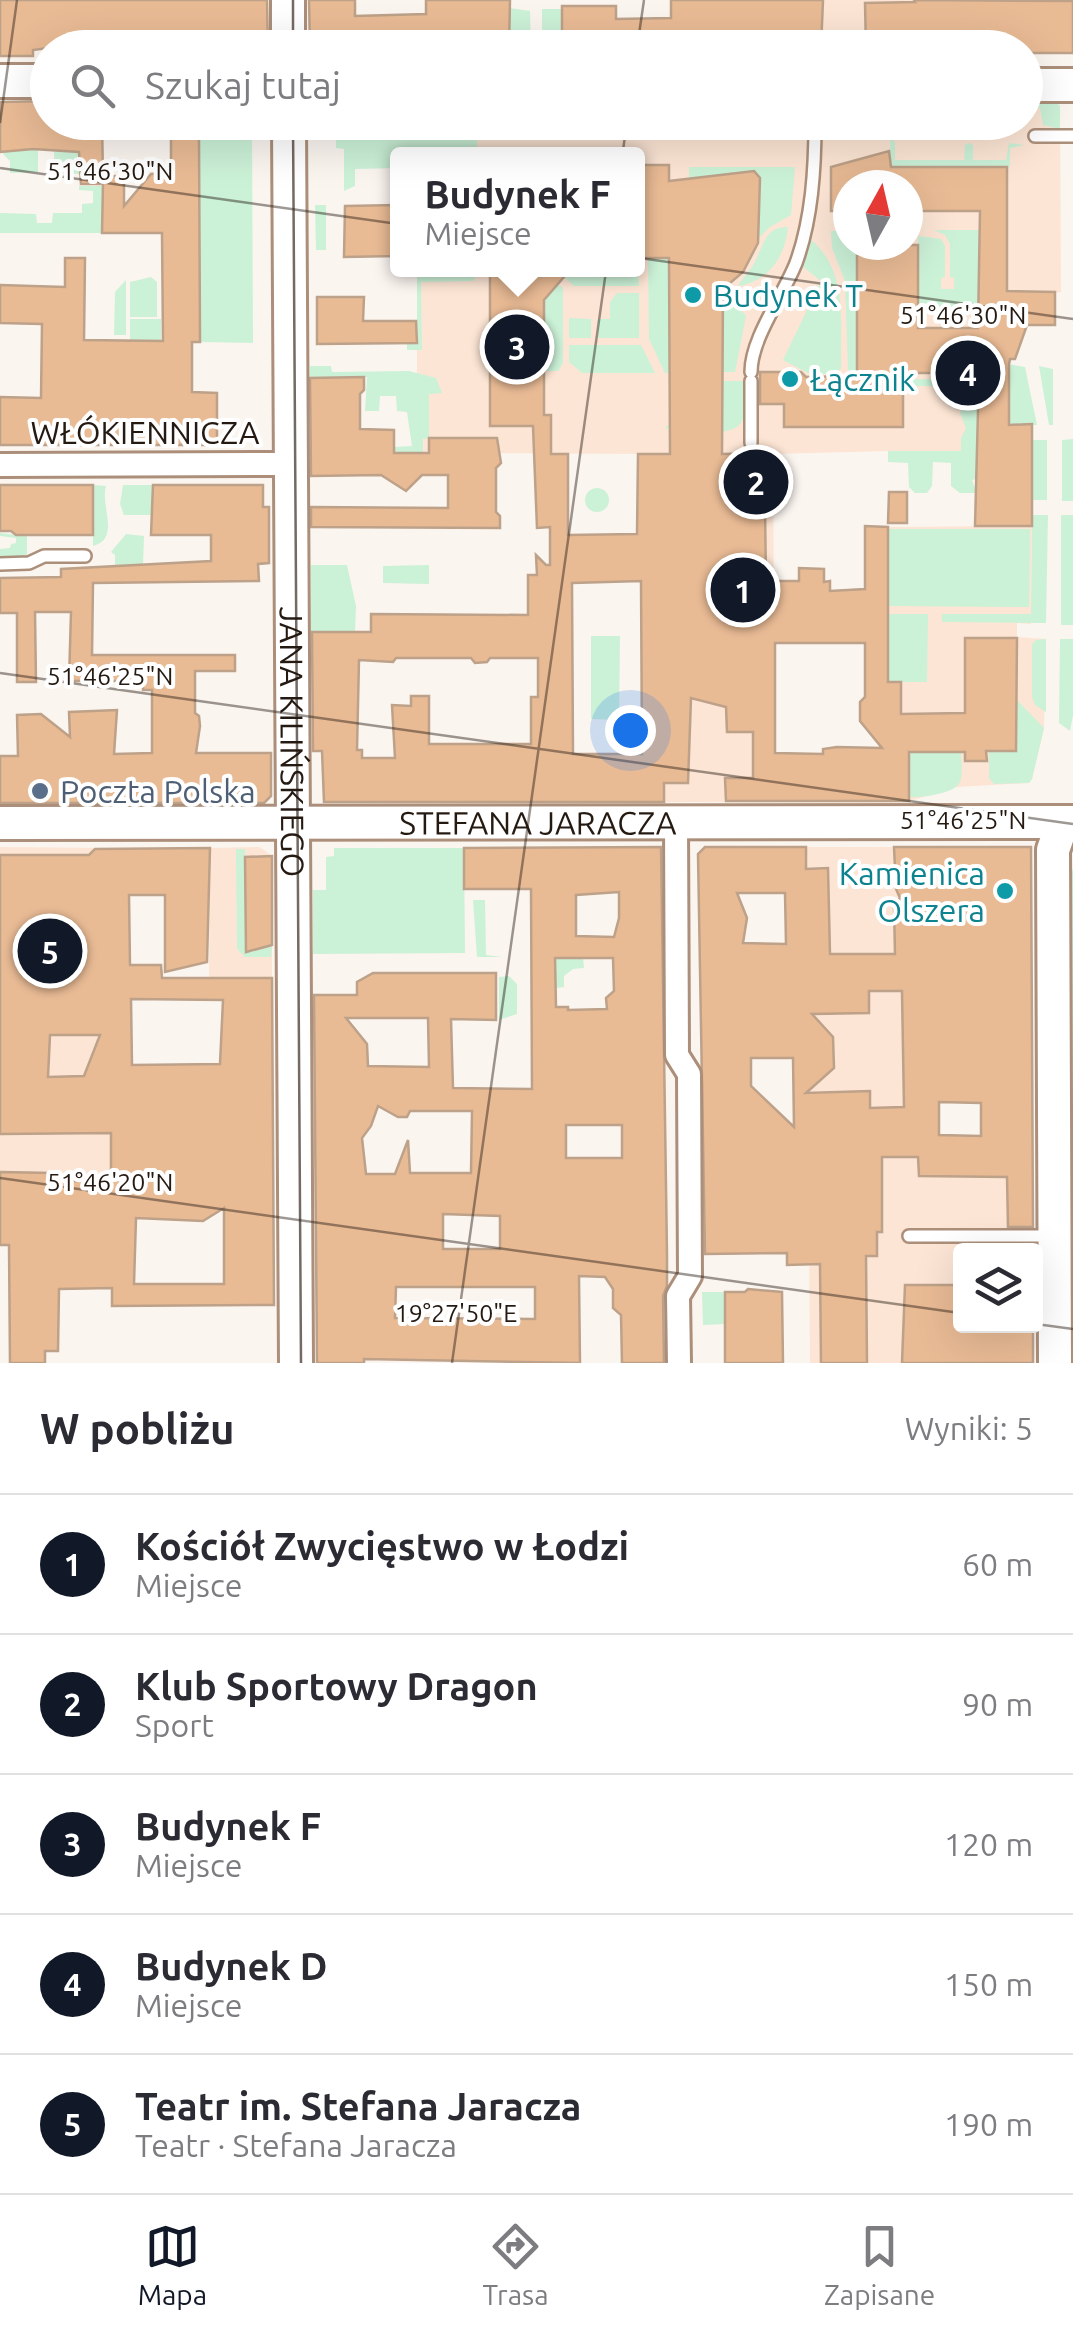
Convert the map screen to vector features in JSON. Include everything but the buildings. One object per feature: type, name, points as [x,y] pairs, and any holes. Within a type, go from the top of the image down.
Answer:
[{"type":"street","points":[[288,0],[288,30]]},
{"type":"street","points":[[0,81],[30,81]]},
{"type":"street","points":[[1043,85],[1073,85]]},
{"type":"street","name":"JANA KILIŃSKIEGO","points":[[288,140],[296,1363]]},
{"type":"street","name":"WŁÓKIENNICZA","points":[[0,465],[290,464]]},
{"type":"street","points":[[1055,1363],[1053,850],[1068,822]]},
{"type":"street","name":"STEFANA JARACZA","points":[[0,823],[1068,822]]},
{"type":"street","points":[[676,823],[677,1055],[688,1074],[690,1276],[678,1296],[679,1363]]},
{"type":"lane","points":[[1043,136],[1073,136]]},
{"type":"lane","points":[[751,443],[752,356],[792,274],[807,224],[814,140]]},
{"type":"lane","points":[[0,564],[28,564],[44,556],[85,556]]},
{"type":"lane","points":[[909,1236],[1055,1236]]},
{"type":"shaded area","points":[[781,0],[1073,0],[1073,53],[1043,53],[1043,30],[781,30]]},
{"type":"shaded area","points":[[1043,102],[1060,106],[1061,292],[1055,293],[1055,325],[1010,326],[1015,359],[1008,365],[1010,425],[1032,424],[1032,455],[888,455],[888,451],[773,454],[775,802],[664,802],[662,454],[423,453],[425,377],[417,374],[417,277],[645,277],[645,147],[477,147],[477,140],[1043,140]]},
{"type":"shaded area","points":[[1032,526],[1031,624],[1017,623],[1017,637],[1046,639],[1044,728],[1032,779],[1029,783],[957,787],[909,801],[888,801],[888,527]]},
{"type":"shaded area","points":[[0,847],[108,848],[112,1197],[0,1197]]},
{"type":"shaded area","points":[[260,847],[272,856],[272,978],[209,978],[210,848]]},
{"type":"shaded area","points":[[806,847],[914,847],[920,1156],[1032,1157],[1033,1243],[953,1243],[953,1307],[921,1308],[921,1363],[810,1363]]},
{"type":"green space","points":[[510,8],[530,11],[531,30],[509,30]]},
{"type":"green space","points":[[542,9],[561,9],[562,30],[542,30]]},
{"type":"green space","points":[[1043,102],[1060,106],[1060,129],[1043,125]]},
{"type":"green space","points":[[199,140],[252,140],[253,343],[200,342]]},
{"type":"green space","points":[[336,140],[477,140],[477,147],[390,147],[390,168],[355,169],[355,186],[344,191],[344,149],[336,148]]},
{"type":"green space","points":[[890,140],[895,142],[895,160],[964,160],[965,145],[969,143],[973,145],[973,160],[1006,160],[1009,143],[1025,145],[1010,148],[1010,167],[890,167]]},
{"type":"green space","points":[[6,149],[38,149],[38,172],[10,173],[10,161],[3,154]]},
{"type":"green space","points":[[54,149],[84,149],[81,174],[54,173]]},
{"type":"green space","points":[[689,167],[795,167],[791,215],[759,238],[758,174],[689,180]]},
{"type":"green space","points":[[79,186],[103,186],[103,233],[0,233],[0,213],[36,214],[37,223],[52,223],[53,213],[82,213],[82,204],[93,203],[93,191],[79,190]]},
{"type":"green space","points":[[315,205],[326,205],[326,250],[316,250]]},
{"type":"green space","points":[[788,227],[774,266],[758,279],[738,286],[773,230]]},
{"type":"green space","points":[[934,230],[980,230],[979,313],[918,313],[918,260],[923,260],[923,237],[941,239],[945,246],[945,277],[941,278],[941,289],[954,289],[950,244],[945,235]]},
{"type":"green space","points":[[810,239],[831,266],[837,282],[841,368],[836,374],[810,374],[783,360],[821,281],[803,267]]},
{"type":"green space","points":[[648,248],[669,248],[669,373],[665,373],[649,339]]},
{"type":"green space","points":[[837,260],[857,260],[857,374],[848,369],[845,281]]},
{"type":"green space","points":[[151,277],[157,282],[157,317],[130,317],[130,282]]},
{"type":"green space","points":[[417,277],[476,277],[473,281],[421,282],[422,350],[407,350],[407,343],[417,342]]},
{"type":"green space","points":[[547,277],[563,288],[563,363],[558,371],[544,371]]},
{"type":"green space","points":[[564,277],[639,277],[639,286],[574,286]]},
{"type":"green space","points":[[126,280],[126,335],[114,335],[115,292]]},
{"type":"green space","points":[[617,293],[639,293],[639,338],[598,338],[598,319],[610,319],[610,302]]},
{"type":"green space","points":[[718,306],[738,307],[746,316],[735,372],[722,372]]},
{"type":"green space","points":[[569,318],[591,319],[591,338],[569,338]]},
{"type":"green space","points":[[130,319],[161,319],[161,342],[130,340]]},
{"type":"green space","points":[[569,345],[641,345],[655,373],[582,373],[569,362]]},
{"type":"green space","points":[[1008,364],[1025,367],[1037,425],[1009,425]]},
{"type":"green space","points":[[310,366],[331,366],[332,372],[409,371],[436,378],[442,393],[429,394],[429,438],[423,439],[423,453],[394,453],[394,447],[412,446],[407,412],[397,411],[396,396],[380,396],[379,411],[365,411],[367,377],[310,378]]},
{"type":"green space","points":[[1039,366],[1053,369],[1053,425],[1049,425]]},
{"type":"green space","points":[[910,379],[968,380],[968,386],[910,386]]},
{"type":"green space","points":[[722,381],[744,381],[745,412],[737,427],[706,433],[665,428],[670,423],[722,422]]},
{"type":"green space","points":[[974,387],[979,387],[979,455],[976,479],[972,480],[977,493],[960,493],[951,486],[951,463],[933,462],[932,486],[927,493],[915,493],[909,487],[908,463],[888,462],[888,451],[961,451],[966,428],[960,413]]},
{"type":"green space","points":[[1073,439],[1073,501],[1062,501],[1062,440]]},
{"type":"green space","points":[[1032,440],[1047,440],[1047,500],[1032,500]]},
{"type":"green space","points":[[93,485],[106,486],[108,529],[101,542],[93,546]]},
{"type":"green space","points":[[123,485],[153,485],[152,515],[124,515],[120,504]]},
{"type":"green space","points":[[597,488],[606,491],[606,509],[597,512],[588,509],[585,500],[588,491]]},
{"type":"green space","points":[[1032,515],[1048,515],[1046,623],[942,622],[942,614],[1031,614]]},
{"type":"green space","points":[[1061,515],[1073,515],[1073,625],[1061,625]]},
{"type":"green space","points":[[889,529],[1030,529],[1029,607],[889,606]]},
{"type":"green space","points":[[0,533],[27,536],[27,557],[0,558],[0,549],[10,548],[16,538]]},
{"type":"green space","points":[[126,534],[144,536],[143,565],[115,566],[115,555],[111,552]]},
{"type":"green space","points":[[311,565],[347,565],[356,606],[355,632],[311,632]]},
{"type":"green space","points":[[429,565],[429,584],[383,583],[383,566]]},
{"type":"green space","points":[[887,614],[928,614],[927,682],[888,682]]},
{"type":"green space","points":[[591,636],[620,636],[619,720],[591,719]]},
{"type":"green space","points":[[1046,639],[1046,712],[1035,705],[1032,697],[1032,644]]},
{"type":"green space","points":[[1060,639],[1073,639],[1070,731],[1059,723]]},
{"type":"green space","points":[[1015,698],[1044,728],[1032,779],[1029,783],[994,784],[989,778],[989,751],[1016,751]]},
{"type":"green space","points":[[901,752],[961,752],[960,782],[942,793],[909,797],[909,770]]},
{"type":"green space","points":[[334,848],[464,848],[465,953],[313,954],[313,890],[326,890],[326,857],[334,856]]},
{"type":"green space","points":[[236,849],[245,849],[246,945],[272,946],[271,957],[245,957],[237,949]]},
{"type":"green space","points":[[1073,868],[1073,1123],[1069,880]]},
{"type":"green space","points":[[473,900],[485,900],[486,955],[502,957],[477,957]]},
{"type":"green space","points":[[555,958],[583,958],[584,968],[573,969],[564,976],[564,987],[556,988]]},
{"type":"green space","points":[[509,976],[517,984],[517,1014],[499,1020],[499,977]]},
{"type":"green space","points":[[702,1292],[725,1292],[725,1324],[703,1325]]},
{"type":"tram line","points":[[293,0],[293,30]]},
{"type":"tram line","points":[[293,140],[301,1363]]},
{"type":"place","name":"Budynek T","points":[[693,295]]},
{"type":"place","name":"Budynek F","points":[[517,347]]},
{"type":"place","name":"Budynek D","points":[[968,373]]},
{"type":"place","name":"Łącznik","points":[[790,379]]},
{"type":"place","name":"Klub Sportowy Dragon","points":[[756,482]]},
{"type":"place","name":"Kościół Zwycięstwo w Łodzi","points":[[743,590]]},
{"type":"place","name":"Poczta Polska","points":[[40,791]]},
{"type":"place","name":"Kamienica Olszera","points":[[1005,891]]},
{"type":"place","name":"Teatr im. Stefana Jaracza","points":[[50,951]]}]
